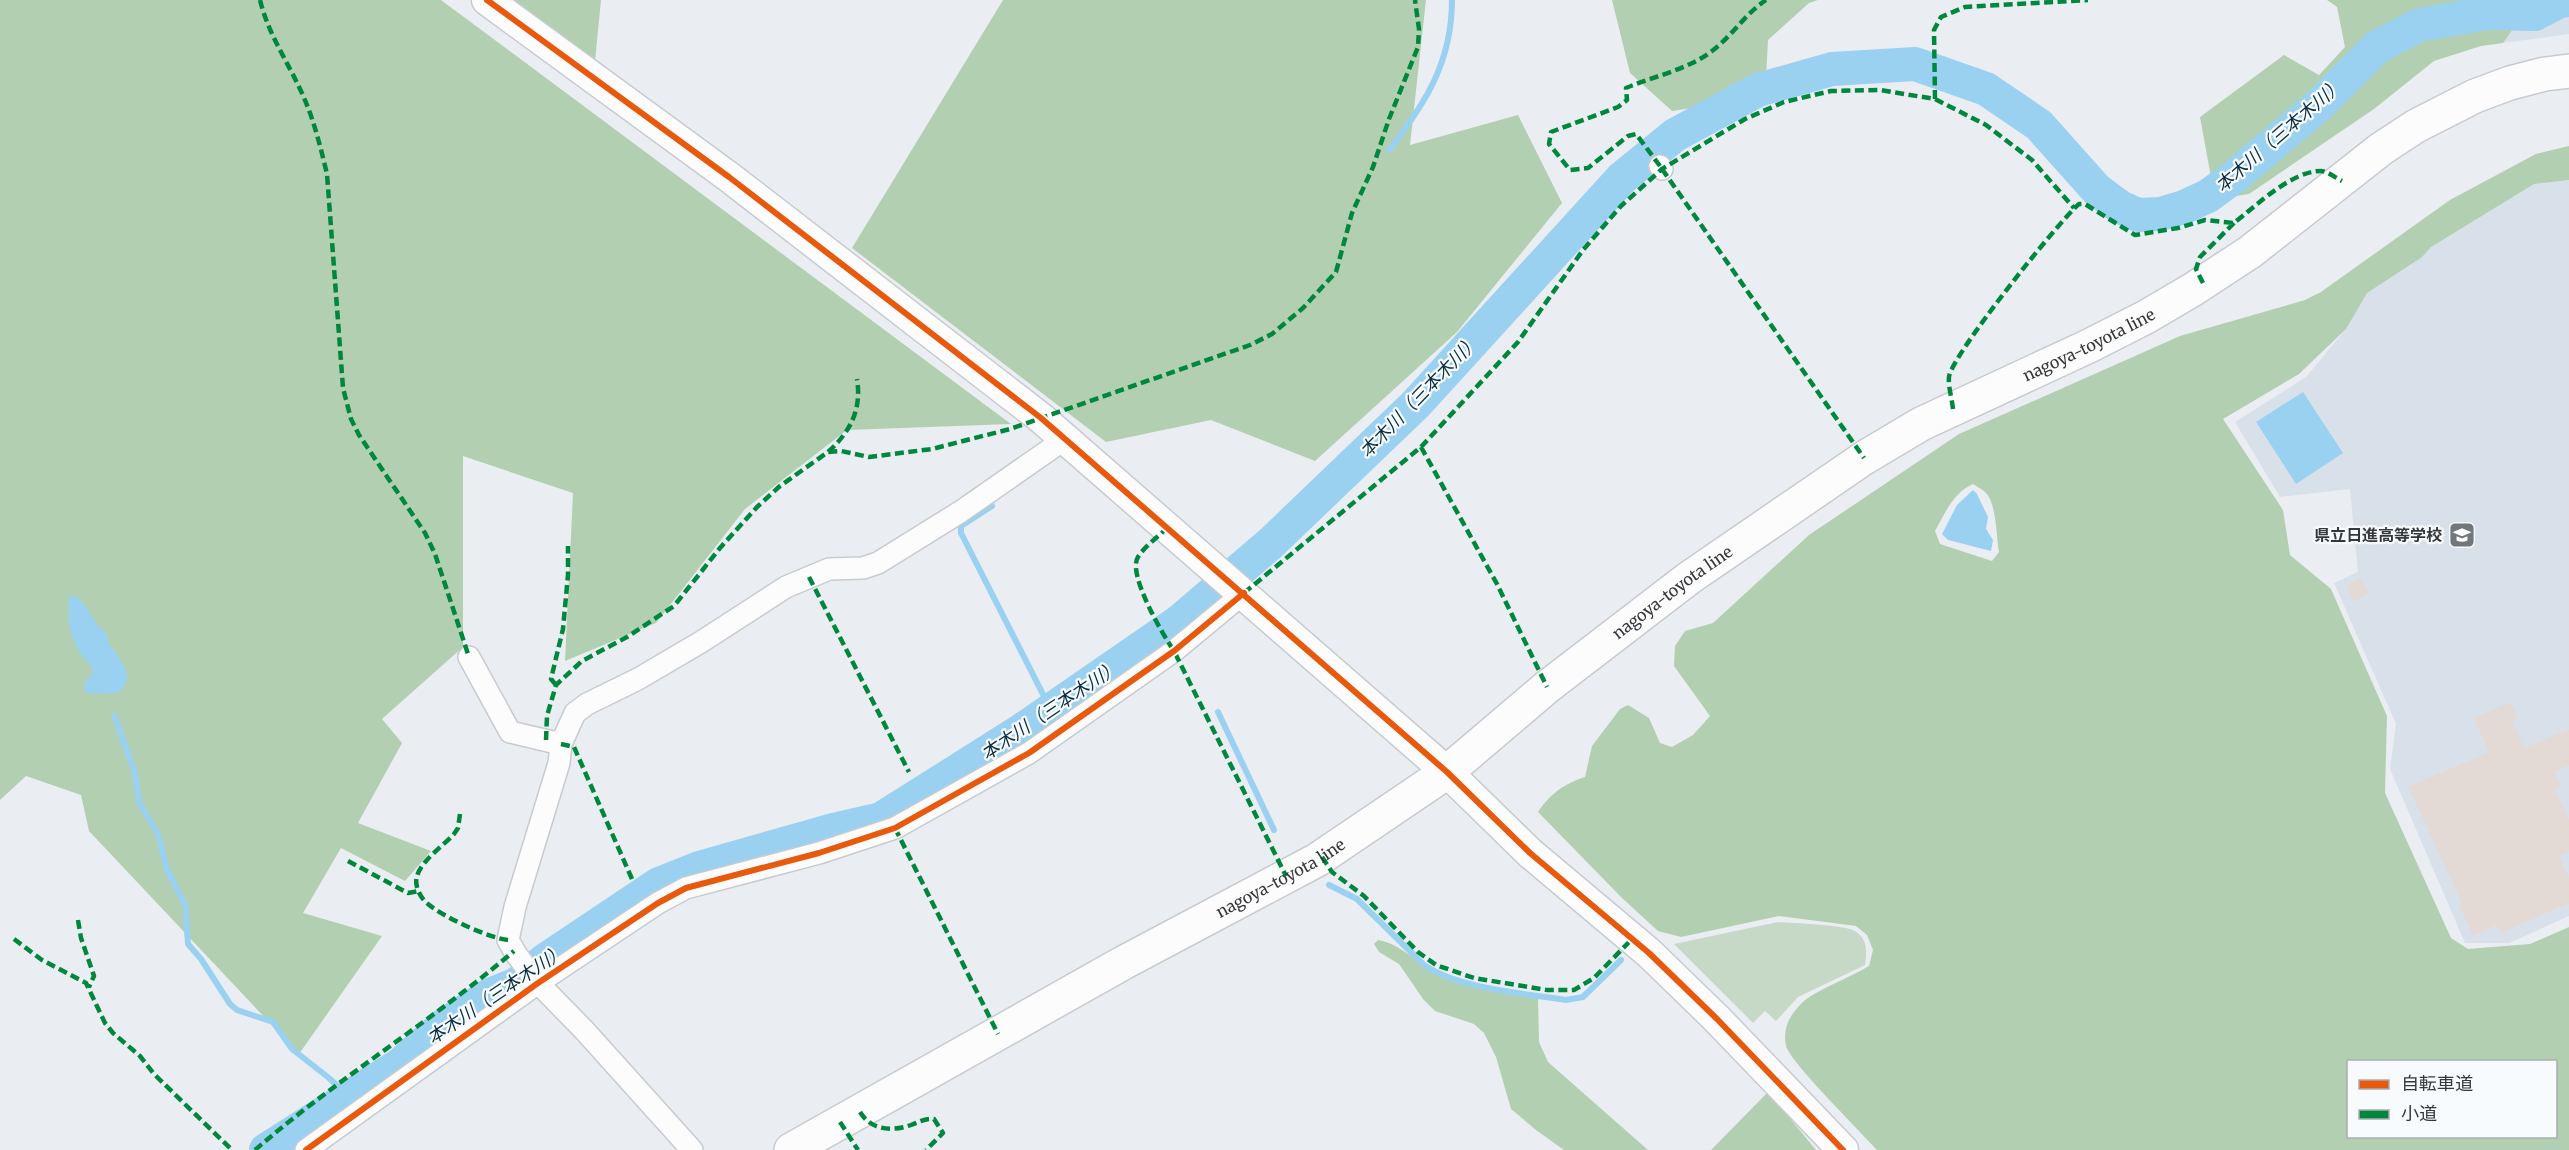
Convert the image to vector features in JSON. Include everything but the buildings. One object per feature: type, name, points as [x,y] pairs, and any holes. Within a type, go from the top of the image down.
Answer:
[{"type":"main road","name":"nagoya-toyota line","points":[[791,1150],[1123,963],[1317,860],[1447,772],[1547,687],[1689,578],[1864,458],[1921,424],[2146,318],[2193,290],[2258,246],[2381,149],[2416,126],[2475,96],[2545,74],[2569,71]]},
{"type":"street","points":[[487,0],[729,177],[1065,439],[1447,772],[1530,853],[1649,953],[1718,1019],[1843,1150]]},
{"type":"street","points":[[692,1150],[584,1030],[538,983],[508,940],[515,907],[559,763],[561,744],[575,713],[587,704],[638,679],[700,642],[786,587],[829,569],[863,568],[878,563],[960,512],[1065,439]]},
{"type":"street","points":[[306,1150],[538,983],[627,922],[686,888],[819,853],[895,828],[1029,753],[1174,651],[1243,592]]},
{"type":"street","points":[[469,657],[510,732],[561,744]]},
{"type":"shaded area","points":[[2492,0],[2569,0],[2569,34],[2503,43]]},
{"type":"shaded area","name":"県立日進高等学校","points":[[2569,146],[2569,916],[2509,943],[2465,943],[2390,769],[2396,724],[2334,583],[2358,572],[2350,489],[2280,497],[2235,422],[2306,377],[2346,329],[2321,292],[2450,200],[2536,154]]},
{"type":"green space","points":[[0,0],[441,0],[1011,424],[847,430],[745,509],[656,623],[565,661],[573,493],[463,456],[463,647],[382,719],[402,743],[358,823],[431,851],[405,881],[341,848],[303,913],[382,936],[299,1054],[89,831],[81,795],[26,776],[0,800]]},
{"type":"green space","points":[[514,0],[601,0],[595,61]]},
{"type":"green space","points":[[1003,0],[1426,0],[1410,145],[1518,115],[1562,203],[1457,332],[1315,461],[1211,420],[1106,442],[852,248]]},
{"type":"green space","points":[[1612,0],[1818,0],[1809,3],[1768,40],[1766,78],[1705,106],[1672,111],[1630,73]]},
{"type":"green space","points":[[2327,0],[2548,0],[2529,6],[2503,43],[2481,46],[2434,61],[2374,109],[2249,194],[2215,199],[2200,117],[2284,55],[2319,75],[2345,47],[2337,7]]},
{"type":"green space","points":[[2569,146],[2569,180],[2534,184],[2431,247],[2422,257],[2367,293],[2346,329],[2299,374],[2223,419],[2283,510],[2290,555],[2331,589],[2387,716],[2385,793],[2451,938],[2468,949],[2530,944],[2569,927],[2569,1150],[1877,1150],[1800,1067],[1790,1054],[1785,1039],[1789,1021],[1804,1001],[1869,966],[1873,950],[1867,935],[1856,926],[1779,916],[1681,937],[1658,931],[1622,898],[1538,812],[1558,790],[1585,777],[1592,746],[1620,709],[1628,705],[1649,718],[1660,743],[1672,747],[1693,735],[1710,716],[1674,666],[1675,646],[1685,631],[1713,623],[1809,535],[1959,434],[2180,336],[2305,300],[2321,292],[2450,200],[2536,154]],"holes":[[[1973,484],[1989,497],[1994,512],[1999,552],[1992,561],[1940,544],[1935,531],[1955,498],[1966,488]]]},
{"type":"green space","points":[[1778,922],[1831,926],[1855,931],[1864,942],[1865,965],[1798,997],[1776,1021],[1765,1011],[1753,1023],[1674,944]]},
{"type":"green space","points":[[1378,940],[1387,942],[1405,952],[1429,970],[1446,979],[1479,988],[1538,998],[1539,1042],[1548,1062],[1648,1150],[1564,1150],[1536,1130],[1511,1109],[1496,1057],[1484,1033],[1474,1024],[1435,1011],[1423,999],[1399,964],[1379,952],[1374,944]]},
{"type":"green space","points":[[1768,1092],[1816,1150],[1711,1150]]},
{"type":"water","points":[[2303,392],[2343,453],[2296,484],[2256,422]]},
{"type":"water","points":[[1973,490],[1988,517],[1986,529],[1993,540],[1991,551],[1948,540],[1942,534],[1957,505]]},
{"type":"water","points":[[73,595],[84,604],[106,633],[110,644],[126,669],[127,681],[117,693],[89,694],[84,690],[85,682],[92,674],[92,667],[79,651],[72,636],[69,598]]},
{"type":"waterway","points":[[1389,150],[1425,98],[1442,62],[1451,22],[1452,0]]},
{"type":"waterway","name":"本木川（三本木川）","points":[[266,1150],[401,1064],[443,1026],[490,995],[517,984],[544,961],[659,884],[699,868],[833,830],[881,819],[1019,732],[1180,621],[1271,543],[1416,404],[1622,178],[1675,135],[1758,90],[1832,69],[1915,64],[1986,89],[2039,125],[2097,190],[2120,207],[2138,215],[2160,214],[2184,207],[2208,196],[2319,105],[2377,47],[2419,25],[2487,13],[2535,14],[2560,1],[2569,0]]},
{"type":"waterway","points":[[992,506],[961,526],[961,533],[1051,710]]},
{"type":"waterway","points":[[1218,712],[1274,830]]},
{"type":"waterway","points":[[114,715],[135,773],[139,802],[158,834],[167,870],[185,904],[188,944],[201,959],[230,1004],[237,1010],[273,1022],[292,1049],[349,1097]]},
{"type":"waterway","points":[[1329,885],[1357,899],[1424,965],[1455,980],[1473,985],[1566,1000],[1583,997],[1621,960]]},
{"type":"marked path","points":[[260,0],[272,35],[309,110],[327,174],[343,388],[351,419],[359,435],[425,533],[435,554],[469,657]]},
{"type":"marked path","points":[[546,740],[547,716],[556,685],[582,661],[627,637],[674,606],[720,548],[757,507],[780,486],[828,452],[841,451],[869,457],[932,449],[1010,429],[1250,345],[1272,334],[1303,308],[1336,272],[1352,213],[1373,167],[1389,119],[1418,47],[1419,29],[1415,0]]},
{"type":"marked path","points":[[1660,166],[1636,134],[1628,136],[1588,168],[1570,170],[1549,144],[1551,132],[1618,107],[1627,100],[1626,88],[1702,58],[1766,0]]},
{"type":"marked path","points":[[1935,99],[1934,30],[1941,17],[1965,7],[2088,0]]},
{"type":"marked path","points":[[1244,593],[1421,447],[1518,342],[1583,250],[1621,206],[1662,169],[1745,119],[1784,102],[1831,91],[1880,90],[1935,99],[1986,125],[2032,160],[2074,208]]},
{"type":"marked path","points":[[1662,169],[1864,458]]},
{"type":"marked path","points":[[1953,409],[1949,377],[1954,364],[2007,289],[2079,204],[2085,204],[2135,235],[2178,228],[2205,220],[2234,223],[2286,183],[2310,173],[2323,171],[2342,181]]},
{"type":"marked path","points":[[2203,283],[2196,269],[2200,257],[2234,223]]},
{"type":"marked path","points":[[828,452],[843,437],[853,420],[858,401],[857,379]]},
{"type":"marked path","points":[[1421,447],[1497,584],[1547,687]]},
{"type":"marked path","points":[[1168,527],[1138,557],[1137,577],[1155,619],[1174,651],[1286,876]]},
{"type":"marked path","points":[[556,685],[551,679],[563,629],[568,546]]},
{"type":"marked path","points":[[809,577],[909,772]]},
{"type":"marked path","points":[[561,744],[574,747],[632,879]]},
{"type":"marked path","points":[[460,814],[458,828],[454,834],[420,870],[416,880],[418,891],[425,901],[455,921],[508,940]]},
{"type":"marked path","points":[[895,828],[998,1034]]},
{"type":"marked path","points":[[1322,857],[1332,872],[1364,896],[1418,952],[1436,965],[1474,978],[1547,990],[1574,990],[1594,978],[1632,939]]},
{"type":"marked path","points":[[348,861],[408,893],[419,891]]},
{"type":"marked path","points":[[78,920],[81,938],[94,976],[89,987]]},
{"type":"marked path","points":[[14,939],[42,960],[86,983],[105,1023],[113,1033],[140,1056],[154,1074],[232,1150]]},
{"type":"marked path","points":[[255,1150],[514,951]]},
{"type":"marked path","points":[[860,1112],[870,1123],[889,1129],[934,1119],[943,1133],[926,1150]]},
{"type":"marked path","points":[[840,1122],[858,1150]]},
{"type":"cycle path","points":[[487,0],[729,177],[1041,418],[1447,772],[1530,853],[1649,953],[1717,1019],[1843,1150]]},
{"type":"cycle path","points":[[306,1150],[538,983],[658,903],[686,888],[819,853],[895,828],[1029,753],[1174,651],[1244,593]]},
{"type":"place","name":"県立日進高等学校","points":[[2462,535]]}]
